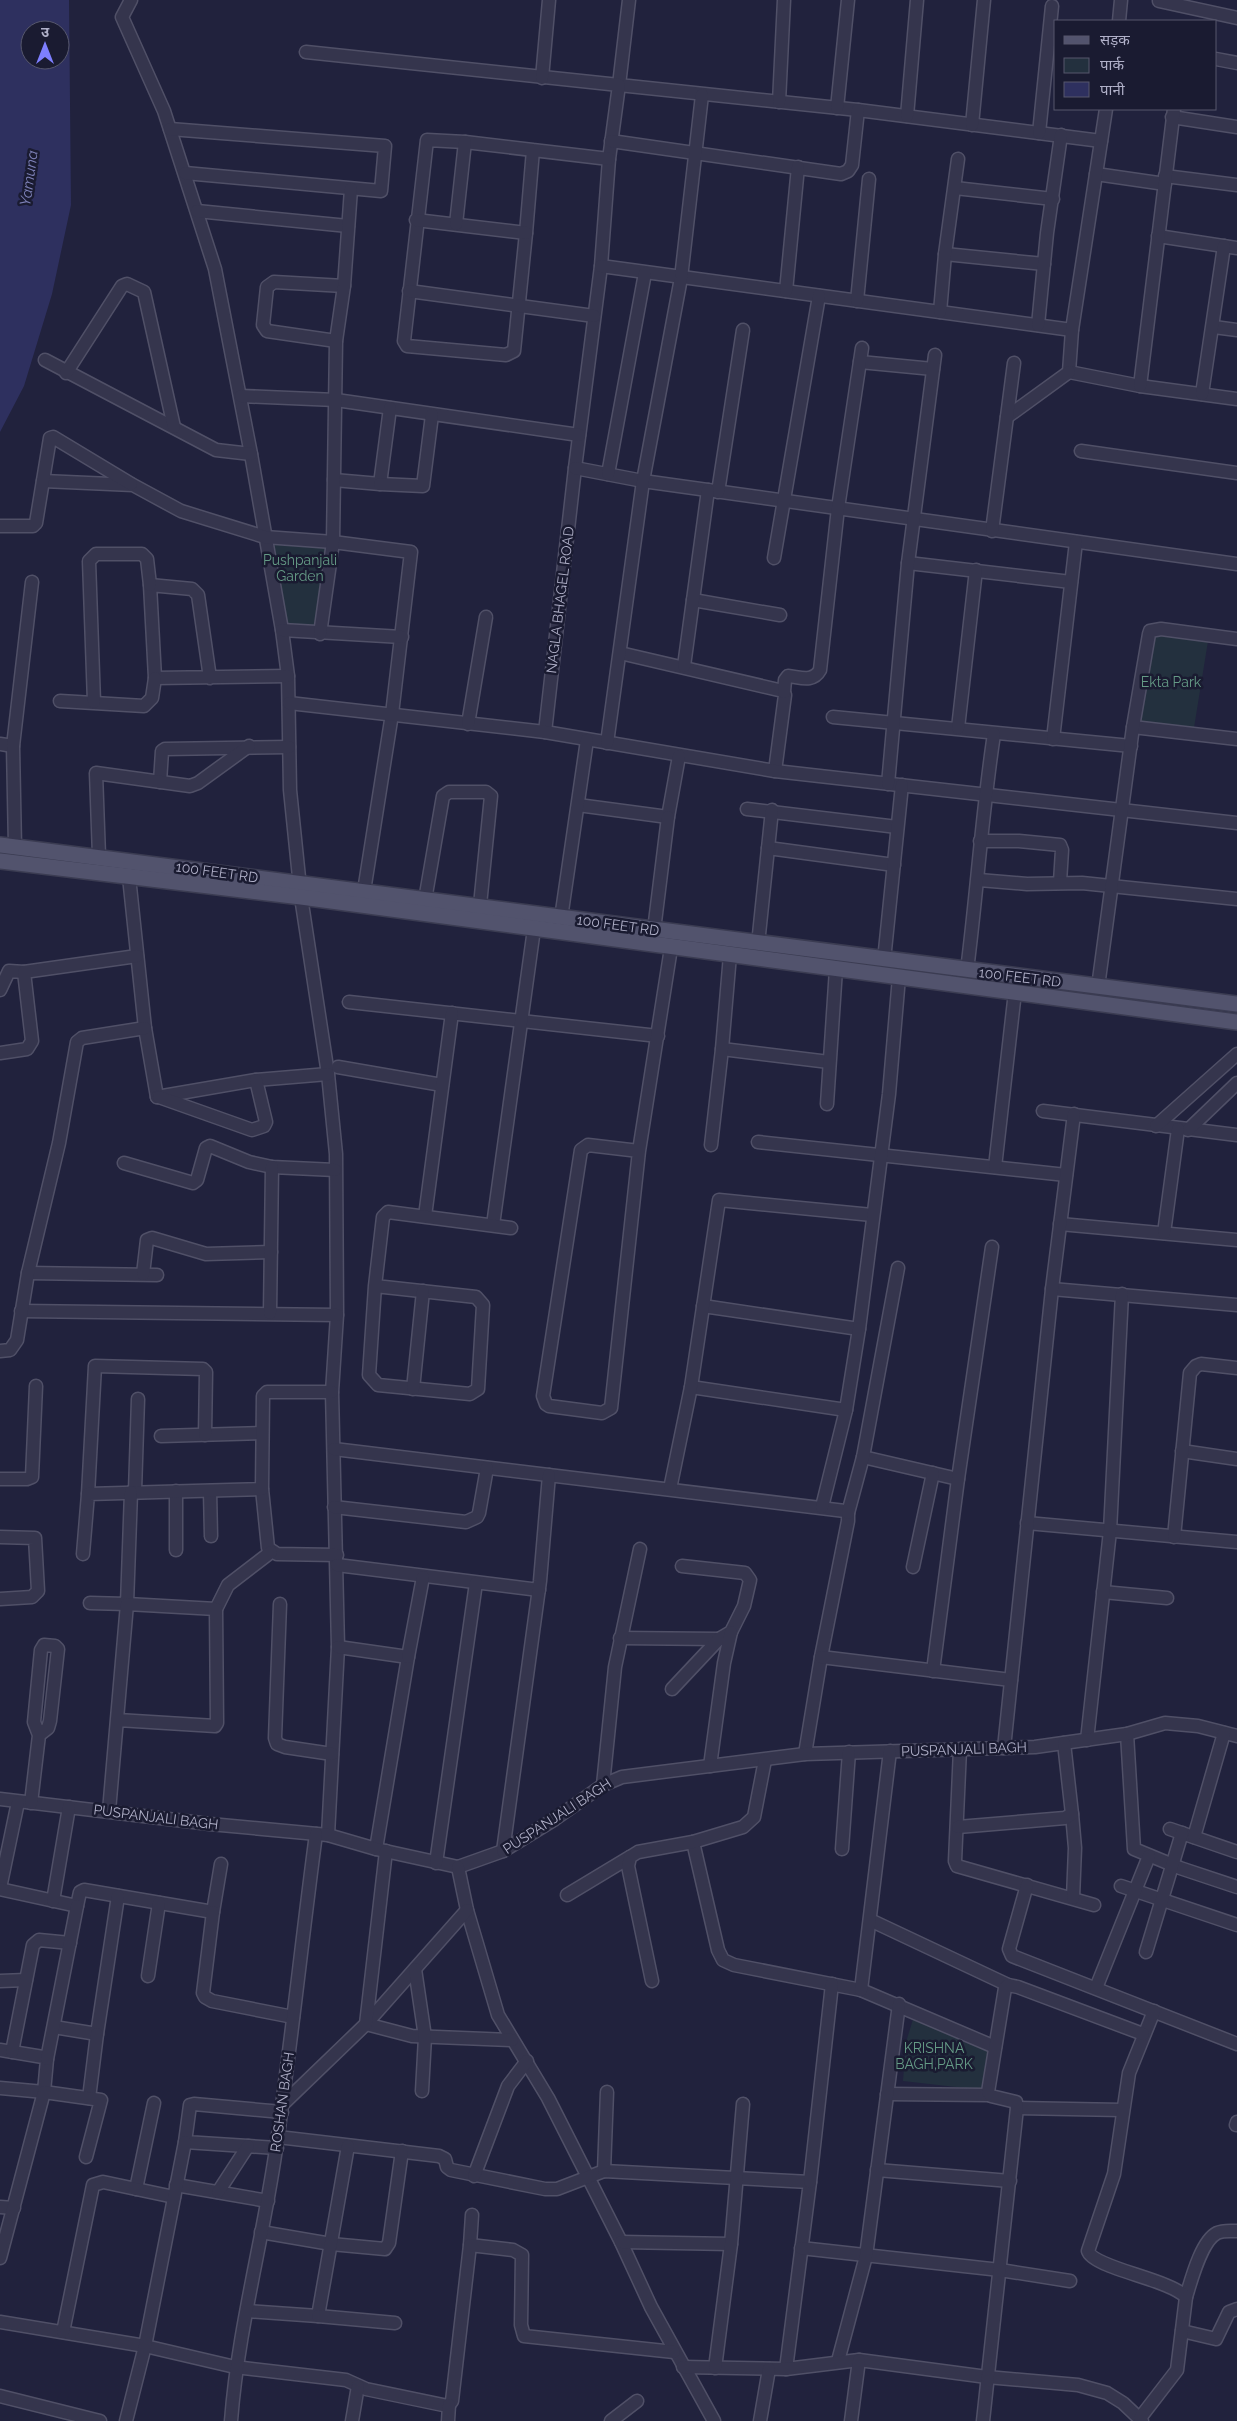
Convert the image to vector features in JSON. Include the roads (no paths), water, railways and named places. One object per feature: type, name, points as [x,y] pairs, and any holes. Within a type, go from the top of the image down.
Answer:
[{"type":"main road","name":"100 FEET RD","points":[[7,846],[99,856],[300,890],[364,891],[426,900],[480,905],[560,925],[654,930],[1237,1004]]},
{"type":"main road","points":[[0,861],[129,877],[300,890],[534,929],[560,925],[671,948],[1237,1022]]},
{"type":"street","name":"ROSHAN BAGH","points":[[131,0],[122,17],[170,129],[197,211],[215,269],[241,396],[282,630],[288,676],[290,790],[300,890],[333,1071],[337,1315],[332,1392],[338,1647],[332,1754],[322,1835],[293,2017],[283,2108],[248,2311],[235,2367],[231,2421]]},
{"type":"street","points":[[542,78],[549,0]]},
{"type":"street","name":"NAGLA BHAGEL ROAD","points":[[545,732],[575,468],[601,266],[609,159],[629,0]]},
{"type":"street","points":[[779,102],[784,0]]},
{"type":"street","points":[[837,108],[848,0]]},
{"type":"street","points":[[907,116],[917,0]]},
{"type":"street","points":[[972,124],[984,0]]},
{"type":"street","points":[[1118,20],[1121,0]]},
{"type":"street","points":[[1156,0],[1237,18]]},
{"type":"street","points":[[1039,133],[1052,6]]},
{"type":"street","points":[[306,52],[858,110],[1061,135],[1101,142]]},
{"type":"street","points":[[1217,59],[1237,63]]},
{"type":"street","points":[[608,743],[643,481],[681,278],[702,95]]},
{"type":"street","points":[[611,141],[841,174],[848,171],[852,165],[858,110]]},
{"type":"street","points":[[1069,372],[1072,330],[1106,110]]},
{"type":"street","points":[[1140,386],[1173,113],[1237,126]]},
{"type":"street","points":[[170,129],[383,144],[385,146],[382,189],[378,191],[185,173]]},
{"type":"street","points":[[1038,325],[1061,135]]},
{"type":"street","points":[[533,150],[514,351],[510,354],[407,346],[404,341],[416,220],[427,140],[465,142],[533,150],[609,159]]},
{"type":"street","points":[[456,224],[465,142]]},
{"type":"street","points":[[940,312],[945,254],[958,159]]},
{"type":"street","points":[[786,291],[798,167]]},
{"type":"street","points":[[1096,174],[1237,185]]},
{"type":"street","points":[[856,301],[870,179]]},
{"type":"street","points":[[954,188],[1053,199]]},
{"type":"street","points":[[320,634],[333,542],[336,341],[344,286],[351,189]]},
{"type":"street","points":[[197,211],[348,226]]},
{"type":"street","points":[[416,220],[526,234]]},
{"type":"street","points":[[1158,236],[1231,247],[1202,394]]},
{"type":"street","points":[[945,254],[1044,264]]},
{"type":"street","points":[[601,266],[1072,330]]},
{"type":"street","points":[[608,474],[645,273]]},
{"type":"street","points":[[336,341],[268,331],[263,325],[267,287],[274,282],[344,286]]},
{"type":"street","points":[[66,372],[122,286],[127,284],[144,292],[174,427]]},
{"type":"street","points":[[409,292],[594,316]]},
{"type":"street","points":[[774,558],[819,296]]},
{"type":"street","points":[[1214,327],[1237,330]]},
{"type":"street","points":[[684,666],[693,600],[744,330]]},
{"type":"street","points":[[775,771],[785,680],[788,676],[810,678],[817,676],[820,670],[838,508],[862,348]]},
{"type":"street","points":[[888,784],[908,563],[935,354]]},
{"type":"street","points":[[44,360],[216,450],[251,454]]},
{"type":"street","points":[[860,362],[933,369]]},
{"type":"street","points":[[992,530],[1014,363]]},
{"type":"street","points":[[1007,417],[1069,372],[1140,386],[1237,399]]},
{"type":"street","points":[[241,396],[336,400],[579,435]]},
{"type":"street","points":[[380,484],[390,408]]},
{"type":"street","points":[[334,480],[423,486],[432,415]]},
{"type":"street","points":[[0,526],[35,525],[50,438],[52,437],[181,511],[265,537],[333,542],[411,552],[392,714],[364,891]]},
{"type":"street","points":[[1080,451],[1237,472]]},
{"type":"street","points":[[575,468],[643,481],[1237,564]]},
{"type":"street","points":[[43,481],[133,485]]},
{"type":"street","points":[[1053,739],[1076,542]]},
{"type":"street","points":[[60,701],[144,706],[152,698],[155,678],[150,585],[147,558],[142,554],[96,554],[89,562],[94,702]]},
{"type":"street","points":[[908,563],[1071,582]]},
{"type":"street","points":[[958,728],[976,570]]},
{"type":"street","points":[[7,846],[14,746],[32,582]]},
{"type":"street","points":[[150,585],[192,588],[198,595],[210,678]]},
{"type":"street","points":[[693,600],[780,615]]},
{"type":"street","points":[[468,724],[486,617]]},
{"type":"street","points":[[1098,986],[1131,746],[1150,631],[1161,628],[1237,639]]},
{"type":"street","points":[[282,630],[320,634],[402,637]]},
{"type":"street","points":[[620,653],[684,666],[784,692]]},
{"type":"street","points":[[155,678],[288,676]]},
{"type":"street","points":[[289,703],[545,732],[775,771],[985,793],[1237,823]]},
{"type":"street","points":[[833,716],[958,728],[994,734],[1131,746]]},
{"type":"street","points":[[1134,726],[1237,739]]},
{"type":"street","points":[[967,970],[979,880],[980,841],[985,793],[994,734]]},
{"type":"street","points":[[560,925],[587,740]]},
{"type":"street","points":[[0,744],[14,746]]},
{"type":"street","points":[[160,782],[163,750],[249,746],[290,747]]},
{"type":"street","points":[[99,856],[96,774],[190,786],[198,783],[249,746]]},
{"type":"street","points":[[654,930],[668,817],[678,756]]},
{"type":"street","points":[[884,960],[902,785]]},
{"type":"street","points":[[426,900],[443,796],[449,792],[486,792],[491,796],[480,905]]},
{"type":"street","points":[[578,805],[668,817]]},
{"type":"street","points":[[747,809],[772,810],[897,827]]},
{"type":"street","points":[[758,944],[772,810]]},
{"type":"street","points":[[980,841],[1019,840],[1060,845],[1062,850],[1060,882]]},
{"type":"street","points":[[768,848],[894,865]]},
{"type":"street","points":[[129,877],[145,1028],[157,1097]]},
{"type":"street","points":[[979,880],[1027,884],[1060,882],[1112,885],[1237,899]]},
{"type":"street","points":[[493,1225],[534,929]]},
{"type":"street","points":[[639,1151],[588,1146],[581,1150],[544,1396],[546,1404],[549,1406],[602,1413],[611,1408],[639,1151],[671,948]]},
{"type":"street","points":[[711,1145],[730,955]]},
{"type":"street","points":[[0,990],[9,971],[24,972],[138,956]]},
{"type":"street","points":[[827,1104],[836,969]]},
{"type":"street","points":[[0,1053],[27,1049],[31,1045],[24,972]]},
{"type":"street","points":[[822,1507],[846,1410],[858,1329],[889,1094],[899,977]]},
{"type":"street","points":[[995,1168],[1015,992]]},
{"type":"street","points":[[349,1002],[658,1036]]},
{"type":"street","points":[[425,1216],[452,1014]]},
{"type":"street","points":[[0,1351],[10,1350],[15,1346],[28,1273],[59,1143],[78,1040],[145,1028]]},
{"type":"street","points":[[722,1049],[829,1062]]},
{"type":"street","points":[[1156,1126],[1237,1054]]},
{"type":"street","points":[[157,1097],[256,1080],[333,1071],[442,1085]]},
{"type":"street","points":[[157,1097],[252,1130],[264,1126],[266,1122],[256,1080]]},
{"type":"street","points":[[1164,1234],[1183,1129],[1237,1083]]},
{"type":"street","points":[[1043,1111],[1237,1135]]},
{"type":"street","points":[[1004,1748],[1052,1289],[1074,1114]]},
{"type":"street","points":[[758,1142],[1066,1175]]},
{"type":"street","points":[[124,1163],[193,1183],[197,1180],[206,1148],[210,1146],[249,1162],[272,1167],[335,1170]]},
{"type":"street","points":[[270,1314],[272,1167]]},
{"type":"street","points":[[670,1489],[691,1387],[719,1200],[872,1215]]},
{"type":"street","points":[[375,1286],[476,1297],[480,1300],[483,1304],[478,1389],[470,1394],[378,1385],[369,1375],[375,1286],[385,1213],[425,1216],[511,1228]]},
{"type":"street","points":[[1060,1224],[1237,1240]]},
{"type":"street","points":[[143,1274],[147,1240],[152,1238],[206,1254],[271,1252]]},
{"type":"street","points":[[933,1671],[958,1479],[992,1247]]},
{"type":"street","points":[[805,1754],[848,1513],[863,1457],[898,1268]]},
{"type":"street","points":[[28,1273],[157,1274]]},
{"type":"street","points":[[1052,1289],[1237,1305]]},
{"type":"street","points":[[414,1389],[422,1291]]},
{"type":"street","points":[[1087,1740],[1110,1531],[1122,1294]]},
{"type":"street","points":[[703,1306],[858,1329]]},
{"type":"street","points":[[21,1311],[337,1315]]},
{"type":"street","points":[[1174,1537],[1190,1373],[1193,1368],[1201,1364],[1237,1368]]},
{"type":"street","points":[[83,1554],[95,1366],[203,1369],[206,1372],[205,1435]]},
{"type":"street","points":[[0,1479],[27,1479],[32,1477],[36,1386]]},
{"type":"street","points":[[691,1387],[846,1410]]},
{"type":"street","points":[[332,1392],[267,1392],[261,1402],[262,1489],[268,1548],[271,1552],[337,1560],[423,1577],[539,1590]]},
{"type":"street","points":[[109,1811],[127,1604],[138,1399]]},
{"type":"street","points":[[160,1436],[262,1434]]},
{"type":"street","points":[[334,1449],[843,1509],[848,1513]]},
{"type":"street","points":[[1182,1451],[1237,1459]]},
{"type":"street","points":[[863,1457],[958,1479]]},
{"type":"street","points":[[334,1507],[466,1522],[477,1518],[480,1513],[487,1468]]},
{"type":"street","points":[[914,1566],[933,1473]]},
{"type":"street","points":[[503,1851],[539,1590],[549,1475]]},
{"type":"street","points":[[88,1494],[133,1491],[262,1489]]},
{"type":"street","points":[[176,1491],[176,1550]]},
{"type":"street","points":[[210,1491],[211,1536]]},
{"type":"street","points":[[1028,1523],[1237,1542]]},
{"type":"street","points":[[0,1537],[34,1538],[38,1591],[32,1597],[0,1599]]},
{"type":"street","points":[[603,1785],[615,1668],[640,1548]]},
{"type":"street","points":[[118,1720],[215,1726],[217,1723],[216,1609],[228,1585],[271,1552]]},
{"type":"street","points":[[682,1566],[745,1573],[749,1576],[744,1606],[731,1632],[724,1663],[710,1766]]},
{"type":"street","points":[[366,2024],[381,1850],[408,1657],[423,1577]]},
{"type":"street","points":[[436,1863],[476,1583]]},
{"type":"street","points":[[1103,1592],[1167,1598]]},
{"type":"street","points":[[90,1603],[216,1609]]},
{"type":"street","points":[[280,1604],[275,1738],[278,1744],[285,1747],[332,1754]]},
{"type":"street","points":[[672,1689],[719,1639],[731,1632]]},
{"type":"street","points":[[620,1638],[719,1639]]},
{"type":"street","points":[[39,1734],[48,1728],[50,1721],[58,1649],[55,1646],[44,1645],[41,1650],[34,1722],[39,1734],[25,1802],[0,1888],[77,1906]]},
{"type":"street","points":[[338,1647],[408,1657]]},
{"type":"street","points":[[821,1657],[1011,1680]]},
{"type":"street","name":"PUSPANJALI BAGH","points":[[0,1799],[210,1824],[322,1835],[458,1867],[503,1851],[555,1819],[603,1785],[622,1777],[805,1754],[1004,1748],[1064,1743],[1127,1734],[1165,1723],[1198,1726],[1237,1736]]},
{"type":"street","points":[[1146,1952],[1182,1833],[1224,1733]]},
{"type":"street","points":[[1127,1734],[1132,1846],[1135,1851],[1237,1887]]},
{"type":"street","points":[[1064,1743],[1075,1848],[1073,1898]]},
{"type":"street","points":[[960,1749],[955,1861],[957,1866],[1094,1905]]},
{"type":"street","points":[[861,1990],[890,1751]]},
{"type":"street","points":[[842,1850],[850,1752]]},
{"type":"street","points":[[567,1895],[638,1852],[693,1842],[743,1827],[750,1823],[754,1817],[765,1760]]},
{"type":"street","points":[[53,1901],[69,1807]]},
{"type":"street","points":[[958,1827],[1065,1818],[1072,1814]]},
{"type":"street","points":[[1182,1833],[1237,1852]]},
{"type":"street","points":[[693,1842],[718,1950],[723,1960],[734,1965],[861,1990],[899,2004],[995,2047]]},
{"type":"street","points":[[1096,1988],[1149,1856]]},
{"type":"street","points":[[630,1858],[628,1866],[652,1981]]},
{"type":"street","points":[[221,1864],[203,1995],[212,2001],[293,2017]]},
{"type":"street","points":[[458,1867],[466,1910],[498,2015],[527,2061],[621,2242],[674,2352],[714,2421]]},
{"type":"street","points":[[1027,1885],[1009,1949],[1010,1954],[1237,2044]]},
{"type":"street","points":[[1121,1886],[1237,1925]]},
{"type":"street","points":[[0,2258],[44,2092],[47,2059],[77,1906],[82,1890],[213,1912]]},
{"type":"street","points":[[89,2098],[118,1896]]},
{"type":"street","points":[[148,1976],[159,1903]]},
{"type":"street","points":[[126,2421],[145,2346],[192,2104],[283,2108],[366,2024],[466,1910]]},
{"type":"street","points":[[870,1920],[1008,1985],[1143,2034]]},
{"type":"street","points":[[47,2059],[6,2051],[35,1942],[39,1940],[70,1943]]},
{"type":"street","points":[[415,1969],[425,2037],[422,2091]]},
{"type":"street","points":[[0,1981],[26,1980]]},
{"type":"street","points":[[786,2369],[810,2182],[832,1984]]},
{"type":"street","points":[[989,2095],[1003,1993],[1008,1985]]},
{"type":"street","points":[[838,2361],[866,2256],[899,2004]]},
{"type":"street","points":[[1154,2011],[1143,2034],[1129,2073],[1114,2174],[1089,2244],[1088,2253],[1093,2259],[1104,2264],[1138,2274],[1180,2292],[1186,2297]]},
{"type":"street","points":[[366,2024],[412,2036],[512,2040]]},
{"type":"street","points":[[54,2027],[97,2034]]},
{"type":"street","points":[[474,2176],[508,2086],[527,2061]]},
{"type":"street","points":[[0,2088],[100,2100],[101,2103],[86,2157]]},
{"type":"street","points":[[604,2171],[607,2092]]},
{"type":"street","points":[[887,2094],[989,2095],[1013,2101],[1018,2108],[982,2421]]},
{"type":"street","points":[[136,2189],[154,2103]]},
{"type":"street","points":[[715,2368],[731,2244],[744,2104]]},
{"type":"street","points":[[1018,2108],[1122,2110]]},
{"type":"street","points":[[185,2142],[248,2146],[277,2142],[402,2150],[439,2156],[445,2159],[450,2169],[474,2176],[552,2190],[604,2171],[810,2182]]},
{"type":"street","points":[[218,2192],[248,2146]]},
{"type":"street","points":[[318,2316],[348,2146]]},
{"type":"street","points":[[261,2232],[331,2244],[380,2250],[387,2248],[402,2150]]},
{"type":"street","points":[[877,2170],[1010,2181]]},
{"type":"street","points":[[63,2332],[91,2187],[100,2182],[136,2189],[218,2192],[268,2201]]},
{"type":"street","points":[[0,2207],[14,2208]]},
{"type":"street","points":[[448,2421],[472,2215]]},
{"type":"street","points":[[683,2366],[786,2369],[838,2361],[859,2360],[987,2377],[1096,2388],[1123,2403],[1141,2420],[1176,2370],[1186,2297],[1197,2264],[1211,2238],[1220,2232],[1237,2231]]},
{"type":"street","points":[[621,2242],[731,2244]]},
{"type":"street","points":[[470,2245],[513,2250],[522,2255],[521,2325],[524,2336],[674,2352]]},
{"type":"street","points":[[801,2248],[1000,2270],[1070,2281]]},
{"type":"street","points":[[1182,2331],[1216,2339],[1229,2312],[1237,2309]]},
{"type":"street","points":[[248,2311],[395,2323]]},
{"type":"street","points":[[0,2322],[145,2346],[235,2367],[346,2380],[358,2386],[440,2405],[449,2405]]},
{"type":"street","points":[[851,2421],[859,2360]]},
{"type":"street","points":[[760,2421],[769,2369]]},
{"type":"street","points":[[352,2421],[358,2386]]},
{"type":"street","points":[[0,2396],[66,2417],[100,2421]]},
{"type":"street","points":[[611,2421],[637,2401]]},
{"type":"water","name":"Yamuna","points":[[0,0],[69,0],[69,20],[20,20],[20,70],[70,70],[71,205],[52,294],[24,386],[0,432]]},
{"type":"park label","name":"Pushpanjali Garden","points":[[300,568]]},
{"type":"park label","name":"Ekta Park","points":[[1171,682]]},
{"type":"park label","name":"KRISHNA BAGH,PARK","points":[[934,2056]]}]
